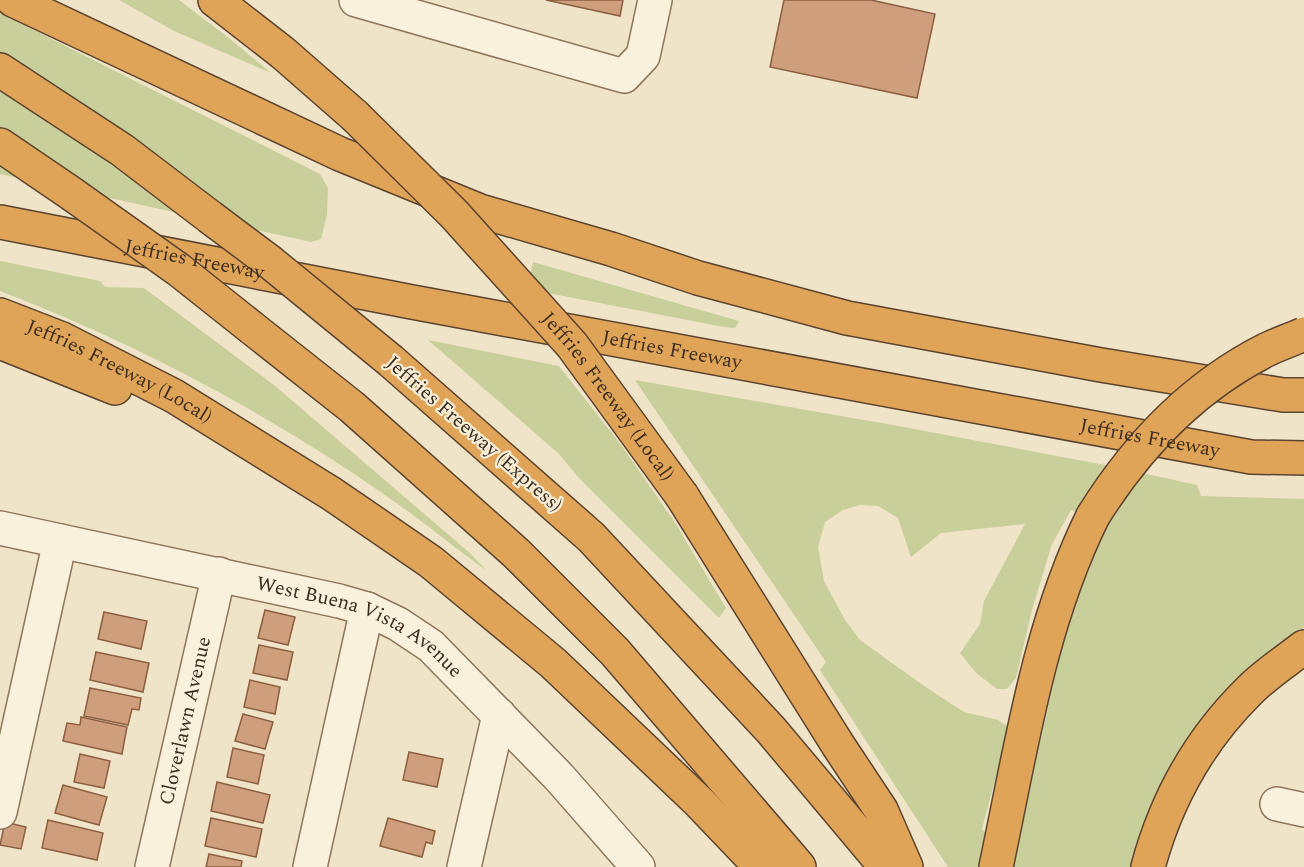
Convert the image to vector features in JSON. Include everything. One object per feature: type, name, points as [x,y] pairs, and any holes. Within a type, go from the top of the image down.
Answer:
[{"type":"highway","points":[[13,0],[340,154],[480,211],[611,249],[698,278],[847,318],[1101,365],[1283,395],[1304,395]]},
{"type":"highway","points":[[64,0],[339,130],[611,249]]},
{"type":"highway","name":"Jeffries Freeway (Local)","points":[[215,0],[283,53],[355,116],[462,221],[572,345],[682,496],[881,810],[906,867]]},
{"type":"highway","name":"Jeffries Freeway (Express)","points":[[0,70],[122,150],[270,262],[392,361],[591,537],[771,729],[886,867]]},
{"type":"highway","points":[[0,145],[180,270],[352,406],[516,553],[615,652],[799,867]]},
{"type":"highway","points":[[0,213],[41,229]]},
{"type":"highway","points":[[0,222],[41,229]]},
{"type":"highway","name":"Jeffries Freeway","points":[[41,229],[412,302],[1216,451],[1251,457],[1304,458]]},
{"type":"highway","name":"Jeffries Freeway (Local)","points":[[0,315],[62,339],[174,396],[332,494],[430,562],[553,663],[699,802],[761,867]]},
{"type":"highway","points":[[996,867],[1035,687],[1059,596],[1093,516],[1120,474],[1175,414],[1221,378],[1266,350],[1304,334]]},
{"type":"highway","points":[[0,342],[90,377],[177,416],[332,494]]},
{"type":"highway","points":[[1148,867],[1162,820],[1194,757],[1221,721],[1251,689],[1304,646]]},
{"type":"street","points":[[356,0],[624,76],[643,56],[655,0]]},
{"type":"street","name":"West Buena Vista Avenue","points":[[0,528],[339,601],[367,609],[398,624],[431,646],[559,777],[628,862]]},
{"type":"street","points":[[0,812],[60,541]]},
{"type":"street","name":"Cloverlawn Avenue","points":[[152,867],[219,574]]},
{"type":"street","points":[[310,867],[367,609]]},
{"type":"street","points":[[465,867],[499,715]]},
{"type":"green space","points":[[119,0],[179,0],[271,73],[174,31]]},
{"type":"green space","points":[[0,13],[320,174],[328,188],[327,215],[321,239],[311,242],[0,174]]},
{"type":"green space","points":[[0,261],[100,281],[105,287],[144,288],[274,385],[471,554],[486,570],[402,507],[258,414],[208,386],[105,335],[0,291]]},
{"type":"green space","points":[[533,262],[739,321],[735,328],[724,327],[527,289]]},
{"type":"green space","points":[[428,340],[559,366],[619,442],[674,521],[726,608],[719,618],[578,477],[559,454]]},
{"type":"green space","points":[[635,380],[1105,465],[1197,485],[1201,496],[1304,499],[1304,628],[1226,697],[1177,757],[1154,799],[1134,867],[948,867],[820,670],[826,662]],"holes":[[[860,505],[878,506],[898,518],[911,557],[941,533],[1025,524],[984,601],[980,624],[960,653],[976,673],[997,689],[1007,689],[1016,678],[1032,610],[1052,544],[1071,510],[1108,525],[1075,598],[1013,862],[982,829],[1006,739],[1007,726],[998,720],[964,712],[860,640],[845,620],[824,581],[818,547],[825,522],[843,510]]]},
{"type":"building","points":[[546,0],[623,0],[620,16]]},
{"type":"building","points":[[784,0],[871,0],[935,14],[917,98],[770,67]]},
{"type":"building","points":[[265,610],[295,617],[288,645],[258,638]]},
{"type":"building","points":[[104,612],[147,621],[141,649],[98,639]]},
{"type":"building","points":[[259,645],[293,652],[287,680],[253,673]]},
{"type":"building","points":[[96,652],[149,663],[143,692],[90,680]]},
{"type":"building","points":[[250,680],[280,687],[275,714],[244,707]]},
{"type":"building","points":[[90,688],[141,698],[139,710],[132,709],[128,725],[84,716]]},
{"type":"building","points":[[243,714],[273,722],[265,749],[235,741]]},
{"type":"building","points":[[81,717],[127,727],[122,754],[63,741],[67,723],[80,725]]},
{"type":"building","points":[[233,748],[264,755],[258,784],[227,777]]},
{"type":"building","points":[[409,752],[443,759],[437,787],[403,780]]},
{"type":"building","points":[[80,754],[110,761],[104,788],[74,782]]},
{"type":"building","points":[[217,782],[270,795],[263,823],[211,811]]},
{"type":"building","points":[[63,785],[107,797],[99,825],[55,813]]},
{"type":"building","points":[[211,818],[262,829],[256,857],[205,846]]},
{"type":"building","points":[[388,818],[435,831],[432,844],[426,842],[422,857],[380,846]]},
{"type":"building","points":[[48,820],[103,833],[97,860],[42,848]]},
{"type":"building","points":[[5,822],[26,827],[21,849],[0,845]]},
{"type":"building","points":[[209,854],[242,861],[241,867],[206,867]]}]
